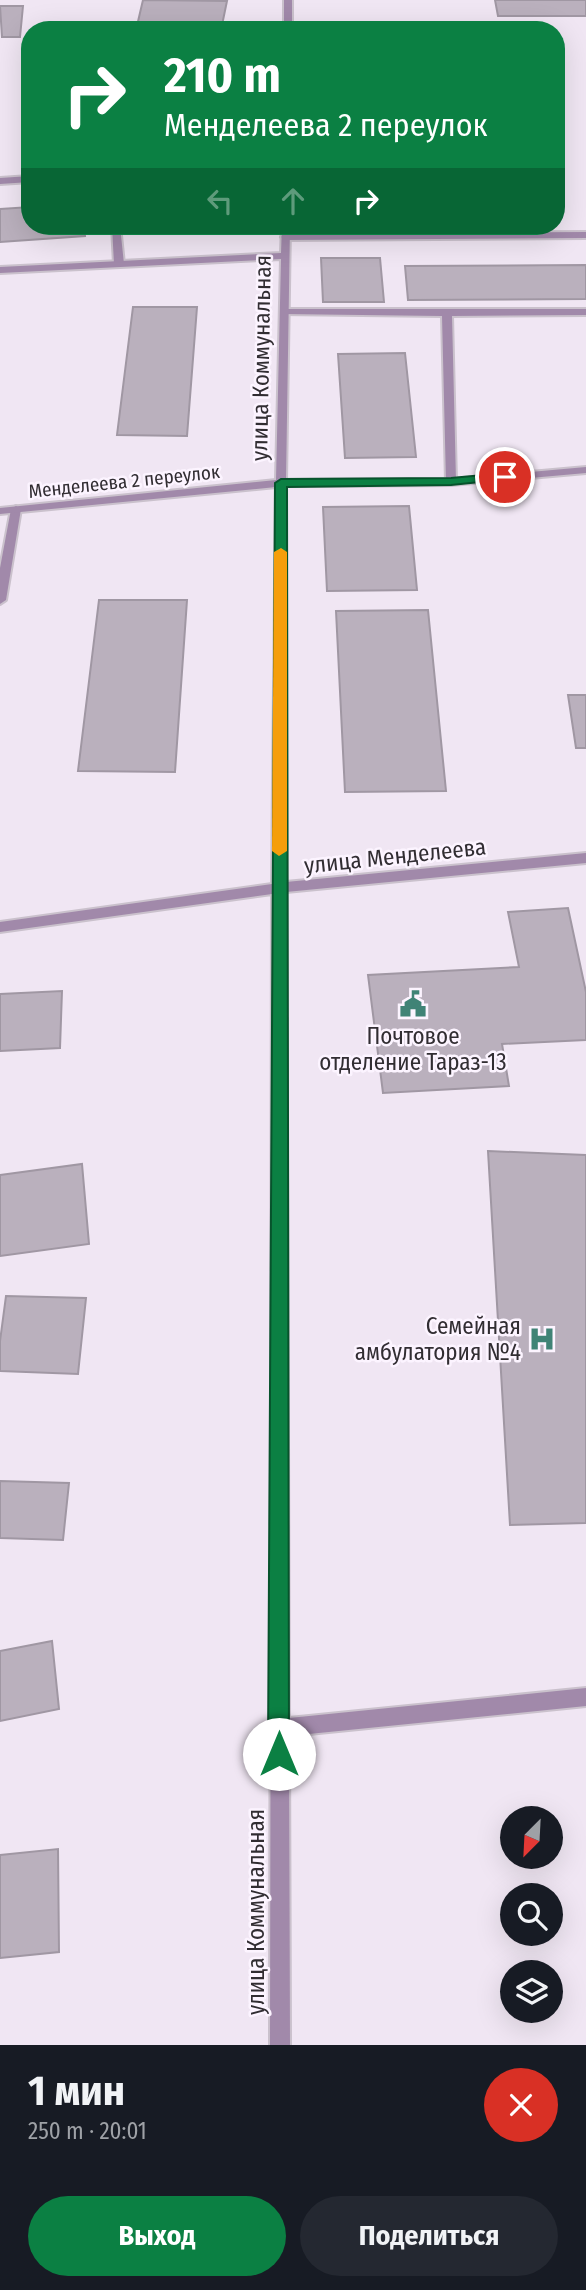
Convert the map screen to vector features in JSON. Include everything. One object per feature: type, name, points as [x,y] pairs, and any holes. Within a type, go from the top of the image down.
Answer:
[{"type":"street","points":[[288,0],[288,21]]},
{"type":"street","points":[[0,181],[21,180]]},
{"type":"street","points":[[565,234],[586,234]]},
{"type":"street","points":[[117,235],[119,264]]},
{"type":"street","name":"улица Коммунальная","points":[[279,2045],[279,888],[281,483],[286,235]]},
{"type":"street","points":[[0,270],[285,256]]},
{"type":"street","points":[[284,312],[586,312]]},
{"type":"street","points":[[447,313],[451,481]]},
{"type":"street","name":"Менделеева 2 переулок","points":[[0,511],[281,483],[451,481],[586,470]]},
{"type":"street","points":[[0,600],[16,509]]},
{"type":"street","name":"улица Менделеева","points":[[0,927],[279,888],[586,858]]},
{"type":"street","points":[[279,1728],[586,1696]]},
{"type":"building","points":[[143,0],[227,1],[223,21],[138,21]]},
{"type":"building","points":[[495,0],[586,0],[586,16],[498,16]]},
{"type":"building","points":[[0,6],[23,6],[20,37],[2,37]]},
{"type":"building","points":[[21,208],[21,235],[85,236],[0,242],[0,209]]},
{"type":"building","points":[[321,258],[380,258],[384,302],[323,302]]},
{"type":"building","points":[[586,265],[586,299],[408,300],[405,266]]},
{"type":"building","points":[[133,307],[197,307],[187,436],[117,435]]},
{"type":"building","points":[[405,353],[416,457],[345,458],[338,354]]},
{"type":"building","points":[[409,506],[417,590],[327,591],[323,507]]},
{"type":"building","points":[[99,600],[187,600],[175,772],[78,771]]},
{"type":"building","points":[[428,610],[446,791],[345,792],[336,611]]},
{"type":"building","points":[[568,695],[586,695],[586,748],[576,748]]},
{"type":"building","points":[[568,908],[586,992],[586,1040],[502,1044],[509,1086],[383,1093],[368,975],[519,967],[508,912]]},
{"type":"building","points":[[62,991],[60,1048],[0,1051],[0,994]]},
{"type":"building","name":"Семейная амбулатория №4","points":[[488,1151],[586,1155],[586,1523],[510,1525]]},
{"type":"building","points":[[82,1164],[89,1244],[0,1256],[0,1175]]},
{"type":"building","points":[[6,1296],[86,1298],[78,1374],[0,1371],[0,1341]]},
{"type":"building","points":[[0,1481],[69,1483],[63,1540],[0,1538]]},
{"type":"building","points":[[52,1641],[59,1709],[0,1721],[0,1651]]},
{"type":"building","points":[[58,1849],[59,1952],[0,1958],[0,1855]]},
{"type":"slow traffic","points":[[279,851],[281,552]]},
{"type":"place","name":"Почтовое отделение Тараз-13","points":[[413,1004]]},
{"type":"place","name":"Семейная амбулатория №4","points":[[542,1339]]},
{"type":"route","points":[[279,1754],[281,483],[451,481],[505,477]]}]
